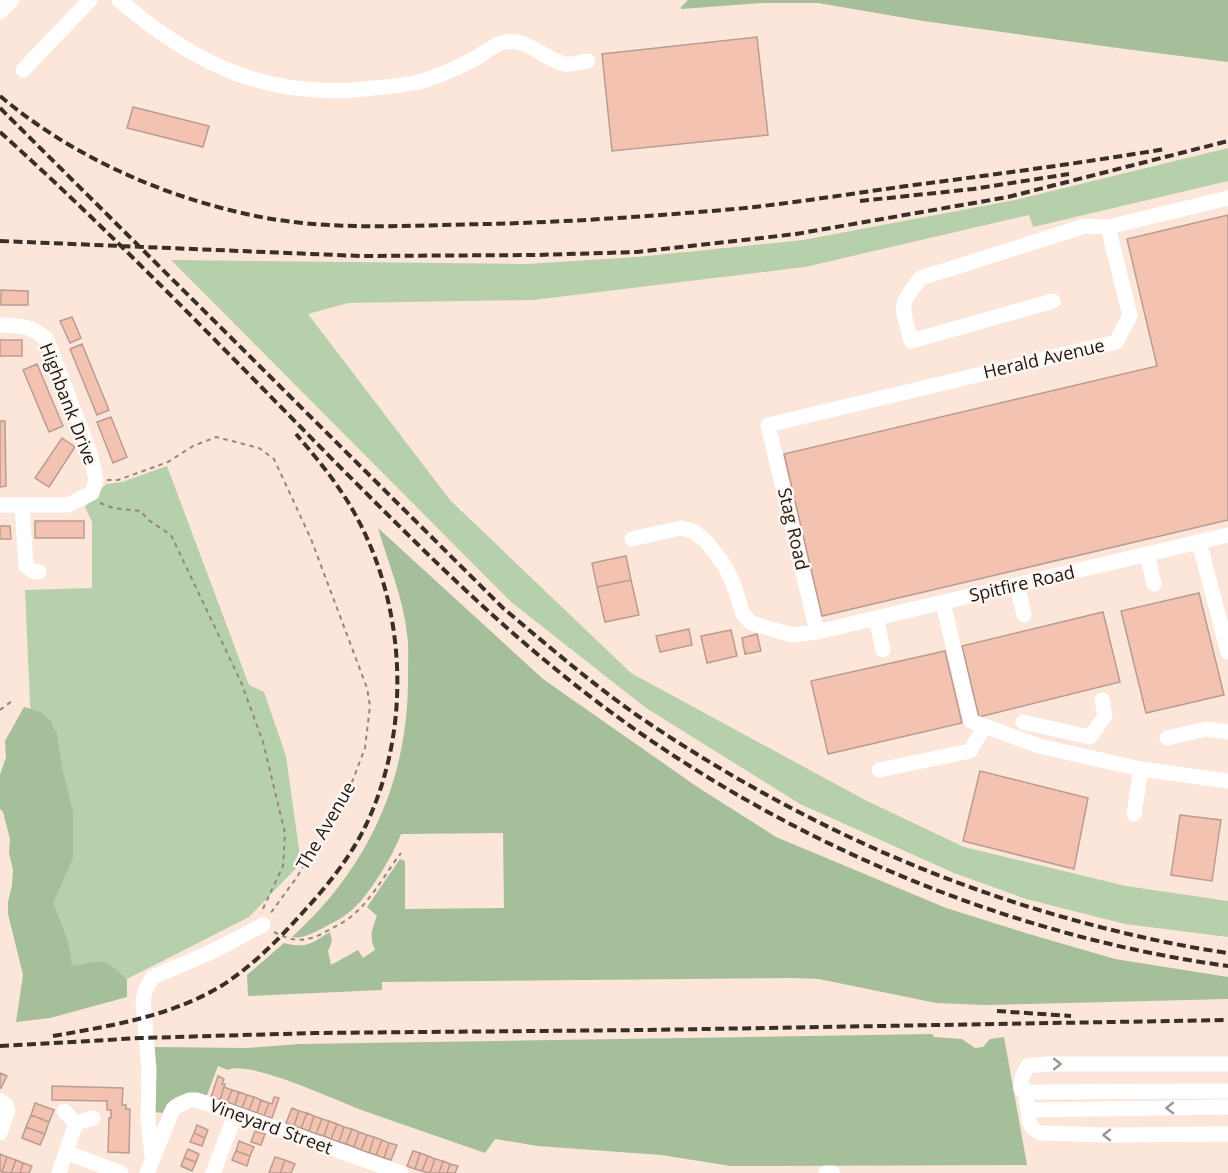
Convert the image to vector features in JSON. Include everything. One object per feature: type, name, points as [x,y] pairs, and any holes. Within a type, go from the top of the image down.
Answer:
[{"type":"street","points":[[0,12],[12,0]]},
{"type":"street","points":[[23,70],[90,0]]},
{"type":"street","points":[[119,0],[183,48],[209,62],[239,75],[272,85],[306,90],[336,92],[420,82],[473,60],[501,43],[509,42],[526,45],[564,64],[588,61]]},
{"type":"street","points":[[1053,301],[912,341],[903,307],[906,296],[921,278],[1085,226],[1108,227],[1228,198]]},
{"type":"street","name":"Herald Avenue","points":[[768,425],[1116,342],[1130,316],[1108,227]]},
{"type":"street","name":"Highbank Drive","points":[[0,326],[25,326],[37,330],[47,340],[90,453],[96,480],[92,493],[88,495]]},
{"type":"street","name":"Stag Road","points":[[768,425],[817,632]]},
{"type":"street","points":[[0,505],[69,505],[88,495]]},
{"type":"street","points":[[22,505],[26,566],[39,572]]},
{"type":"street","name":"Spitfire Road","points":[[632,539],[681,528],[693,531],[706,541],[725,566],[743,614],[752,623],[792,635],[817,632],[1228,535]]},
{"type":"street","points":[[1199,542],[1228,652]]},
{"type":"street","points":[[1147,554],[1154,584]]},
{"type":"street","points":[[1017,585],[1023,615]]},
{"type":"street","points":[[943,603],[971,721],[1056,750],[1141,769],[1228,781]]},
{"type":"street","points":[[876,618],[883,650]]},
{"type":"street","points":[[1023,722],[1090,737],[1105,716],[1102,700]]},
{"type":"street","points":[[879,770],[970,751],[985,726]]},
{"type":"street","points":[[1167,738],[1206,729],[1228,732]]},
{"type":"street","points":[[1056,750],[1060,730]]},
{"type":"street","points":[[1134,814],[1141,769]]},
{"type":"street","points":[[152,1157],[148,1119],[149,1069],[143,1002],[145,991],[153,977],[211,952],[258,927]]},
{"type":"street","points":[[1228,1064],[1047,1064],[1028,1066],[1021,1083],[1021,1089],[1025,1092],[1029,1124],[1033,1130],[1040,1133],[1228,1134]]},
{"type":"street","points":[[1025,1092],[1228,1091]]},
{"type":"street","name":"Vineyard Street","points":[[147,1173],[173,1109],[189,1100],[197,1100],[401,1173]]},
{"type":"street","points":[[0,1101],[6,1105],[8,1110],[0,1133]]},
{"type":"street","points":[[1028,1110],[1228,1107]]},
{"type":"street","points":[[64,1111],[76,1124]]},
{"type":"street","points":[[213,1173],[235,1115]]},
{"type":"street","points":[[76,1124],[93,1118]]},
{"type":"street","points":[[59,1173],[76,1124]]},
{"type":"street","points":[[66,1152],[121,1173]]},
{"type":"street","points":[[826,1173],[833,1173]]},
{"type":"path","name":"The Avenue","points":[[96,480],[118,480],[168,462],[193,446],[216,437],[259,448],[274,459],[310,539],[367,688],[370,706],[365,748],[349,790],[297,877],[258,927]]},
{"type":"path","points":[[88,495],[113,508],[141,511],[147,519],[171,535],[242,682],[263,742],[285,833],[284,866],[258,927],[303,942],[316,937],[348,919],[370,896],[400,854]]},
{"type":"path","points":[[0,710],[12,702]]},
{"type":"green space","points":[[688,0],[1228,0],[1228,62],[923,21],[818,3],[762,3],[681,9]]},
{"type":"green space","points":[[1228,148],[1228,181],[1033,227],[1029,215],[805,267],[533,300],[348,303],[308,314],[450,500],[631,673],[865,800],[964,847],[1126,886],[1228,901],[1228,937],[1125,924],[1026,899],[954,873],[800,804],[646,708],[511,602],[171,260],[527,264],[637,257],[803,240],[1015,200]]},
{"type":"green space","points":[[167,466],[249,685],[264,692],[286,756],[301,863],[249,917],[50,1018],[25,590],[92,588],[92,522],[85,507],[106,484],[122,482]]},
{"type":"green space","points":[[378,528],[543,679],[696,786],[776,837],[946,908],[1029,934],[1115,959],[1228,977],[1228,999],[984,1005],[936,1003],[819,979],[793,978],[382,982],[382,990],[248,996],[247,975],[284,943],[304,945],[330,932],[332,941],[328,951],[331,965],[358,950],[363,958],[375,950],[372,933],[377,916],[367,907],[400,859],[405,861],[405,909],[504,908],[503,833],[401,834],[380,874],[354,908],[312,934],[292,937],[343,881],[363,851],[392,785],[401,750],[406,713],[408,639],[399,593]]},
{"type":"green space","points":[[24,707],[41,712],[50,720],[57,734],[73,812],[73,858],[53,903],[68,941],[72,966],[102,962],[113,967],[127,980],[127,997],[50,1018],[16,1022],[23,975],[8,914],[13,870],[9,853],[10,839],[3,812],[0,809],[0,775],[6,757],[5,741]]},
{"type":"green space","points":[[932,1034],[934,1037],[962,1039],[975,1048],[983,1047],[990,1039],[1004,1037],[1027,1165],[731,1166],[661,1155],[538,1146],[495,1139],[485,1153],[367,1112],[275,1076],[239,1068],[228,1070],[218,1066],[207,1095],[181,1095],[170,1101],[163,1113],[154,1112],[155,1047],[247,1048],[300,1044]]},
{"type":"building","points":[[757,37],[768,135],[612,151],[602,54]]},
{"type":"building","points":[[133,107],[209,126],[203,147],[127,128]]},
{"type":"building","points":[[1228,215],[1228,520],[822,616],[784,454],[1157,366],[1127,239]]},
{"type":"building","points":[[1,290],[28,291],[28,305],[1,305]]},
{"type":"building","points":[[72,317],[81,338],[70,343],[60,321]]},
{"type":"building","points":[[0,340],[22,340],[22,356],[0,356]]},
{"type":"building","points":[[82,344],[109,410],[97,415],[70,349]]},
{"type":"building","points":[[37,364],[63,426],[49,432],[23,370]]},
{"type":"building","points":[[111,417],[127,457],[113,463],[97,422]]},
{"type":"building","points":[[0,421],[5,421],[6,486],[0,487]]},
{"type":"building","points":[[62,438],[75,447],[49,487],[35,478]]},
{"type":"building","points":[[35,521],[84,521],[84,538],[35,538]]},
{"type":"building","points":[[0,526],[10,526],[11,539],[0,539]]},
{"type":"building","points":[[626,556],[631,580],[597,587],[592,563]]},
{"type":"building","points":[[631,580],[639,615],[605,622],[597,587]]},
{"type":"building","points":[[1199,593],[1224,695],[1146,713],[1121,611]]},
{"type":"building","points":[[1103,612],[1120,682],[979,717],[962,646]]},
{"type":"building","points":[[689,629],[692,645],[660,652],[656,636]]},
{"type":"building","points":[[731,630],[737,656],[707,663],[701,636]]},
{"type":"building","points":[[757,634],[761,651],[745,654],[742,638]]},
{"type":"building","points":[[945,651],[962,723],[828,754],[811,681]]},
{"type":"building","points":[[980,771],[1088,798],[1074,869],[963,841]]},
{"type":"building","points":[[1180,815],[1221,820],[1212,881],[1171,875]]},
{"type":"building","points":[[0,1073],[7,1076],[1,1088],[0,1088]]},
{"type":"building","points":[[218,1076],[224,1079],[222,1084],[225,1084],[220,1100],[211,1097]]},
{"type":"building","points":[[52,1086],[123,1088],[122,1105],[130,1109],[129,1153],[108,1152],[111,1110],[107,1110],[107,1101],[52,1100]]},
{"type":"building","points":[[224,1087],[232,1090],[227,1102],[220,1100]]},
{"type":"building","points":[[232,1090],[239,1092],[235,1105],[227,1102]]},
{"type":"building","points":[[239,1092],[247,1095],[242,1108],[235,1105]]},
{"type":"building","points":[[247,1095],[254,1097],[249,1110],[242,1108]]},
{"type":"building","points":[[254,1097],[261,1100],[257,1113],[249,1110]]},
{"type":"building","points":[[274,1097],[279,1098],[272,1118],[264,1116],[269,1103],[272,1104]]},
{"type":"building","points":[[261,1100],[269,1103],[264,1116],[257,1113]]},
{"type":"building","points":[[35,1103],[54,1110],[49,1122],[31,1115]]},
{"type":"building","points":[[292,1108],[299,1111],[294,1126],[286,1123]]},
{"type":"building","points":[[299,1111],[307,1113],[301,1128],[294,1126]]},
{"type":"building","points":[[307,1113],[314,1116],[309,1131],[301,1128]]},
{"type":"building","points":[[31,1115],[49,1122],[45,1134],[26,1127]]},
{"type":"building","points":[[314,1116],[322,1119],[316,1134],[309,1131]]},
{"type":"building","points":[[322,1119],[329,1121],[324,1136],[316,1134]]},
{"type":"building","points":[[329,1121],[337,1124],[331,1139],[324,1136]]},
{"type":"building","points":[[337,1124],[344,1127],[339,1142],[331,1139]]},
{"type":"building","points":[[197,1125],[208,1130],[205,1138],[194,1133]]},
{"type":"building","points":[[26,1127],[45,1134],[40,1145],[22,1138]]},
{"type":"building","points":[[344,1127],[352,1129],[346,1144],[339,1142]]},
{"type":"building","points":[[352,1129],[359,1132],[354,1147],[346,1144]]},
{"type":"building","points":[[255,1131],[265,1134],[261,1145],[251,1142]]},
{"type":"building","points":[[359,1132],[367,1135],[361,1150],[354,1147]]},
{"type":"building","points":[[194,1133],[205,1138],[202,1146],[190,1142]]},
{"type":"building","points":[[367,1135],[374,1137],[369,1153],[361,1150]]},
{"type":"building","points":[[374,1137],[382,1140],[376,1155],[369,1153]]},
{"type":"building","points":[[382,1140],[389,1143],[384,1158],[376,1155]]},
{"type":"building","points":[[239,1141],[254,1147],[250,1156],[236,1151]]},
{"type":"building","points":[[389,1143],[397,1145],[391,1160],[384,1158]]},
{"type":"building","points":[[188,1149],[199,1154],[196,1162],[184,1158]]},
{"type":"building","points":[[236,1151],[250,1156],[247,1166],[232,1160]]},
{"type":"building","points":[[413,1151],[420,1153],[415,1169],[407,1166]]},
{"type":"building","points":[[420,1153],[428,1156],[422,1171],[415,1169]]},
{"type":"building","points":[[0,1154],[7,1157],[2,1172],[0,1171]]},
{"type":"building","points":[[428,1156],[435,1159],[430,1173],[422,1171]]},
{"type":"building","points":[[7,1157],[16,1160],[11,1173],[2,1172]]},
{"type":"building","points":[[275,1157],[285,1160],[280,1173],[269,1173]]},
{"type":"building","points":[[184,1158],[196,1162],[192,1171],[181,1166]]},
{"type":"building","points":[[435,1159],[443,1161],[439,1173],[430,1173]]},
{"type":"building","points":[[16,1160],[23,1163],[20,1173],[11,1173]]},
{"type":"building","points":[[285,1160],[295,1164],[291,1173],[280,1173]]},
{"type":"building","points":[[443,1161],[450,1164],[447,1173],[439,1173]]},
{"type":"building","points":[[23,1163],[32,1166],[29,1173],[20,1173]]},
{"type":"building","points":[[450,1164],[458,1166],[455,1173],[447,1173]]},
{"type":"railway","points":[[0,96],[29,119],[92,158],[159,188],[230,210],[266,218],[321,225],[404,226],[550,222],[735,209],[1165,149]]},
{"type":"railway","points":[[0,108],[503,608],[586,677],[638,716],[690,750],[796,811],[851,838],[964,885],[1081,922],[1154,940],[1228,953]]},
{"type":"railway","points":[[0,132],[131,256],[445,571],[525,644],[626,723],[704,775],[786,821],[870,863],[957,898],[1047,927],[1137,950],[1228,966]]},
{"type":"railway","points":[[0,241],[361,256],[637,252],[796,234],[1008,197],[1228,141]]},
{"type":"railway","points":[[860,201],[973,189],[1069,174]]},
{"type":"railway","points":[[53,1036],[117,1024],[158,1013],[199,998],[230,980],[264,952],[314,900],[346,859],[366,825],[381,786],[392,745],[397,703],[397,661],[392,619],[382,578],[367,539],[348,502],[324,467],[296,434]]},
{"type":"railway","points":[[997,1011],[1071,1016]]},
{"type":"railway","points":[[0,1046],[141,1038],[315,1033],[1228,1020]]}]
